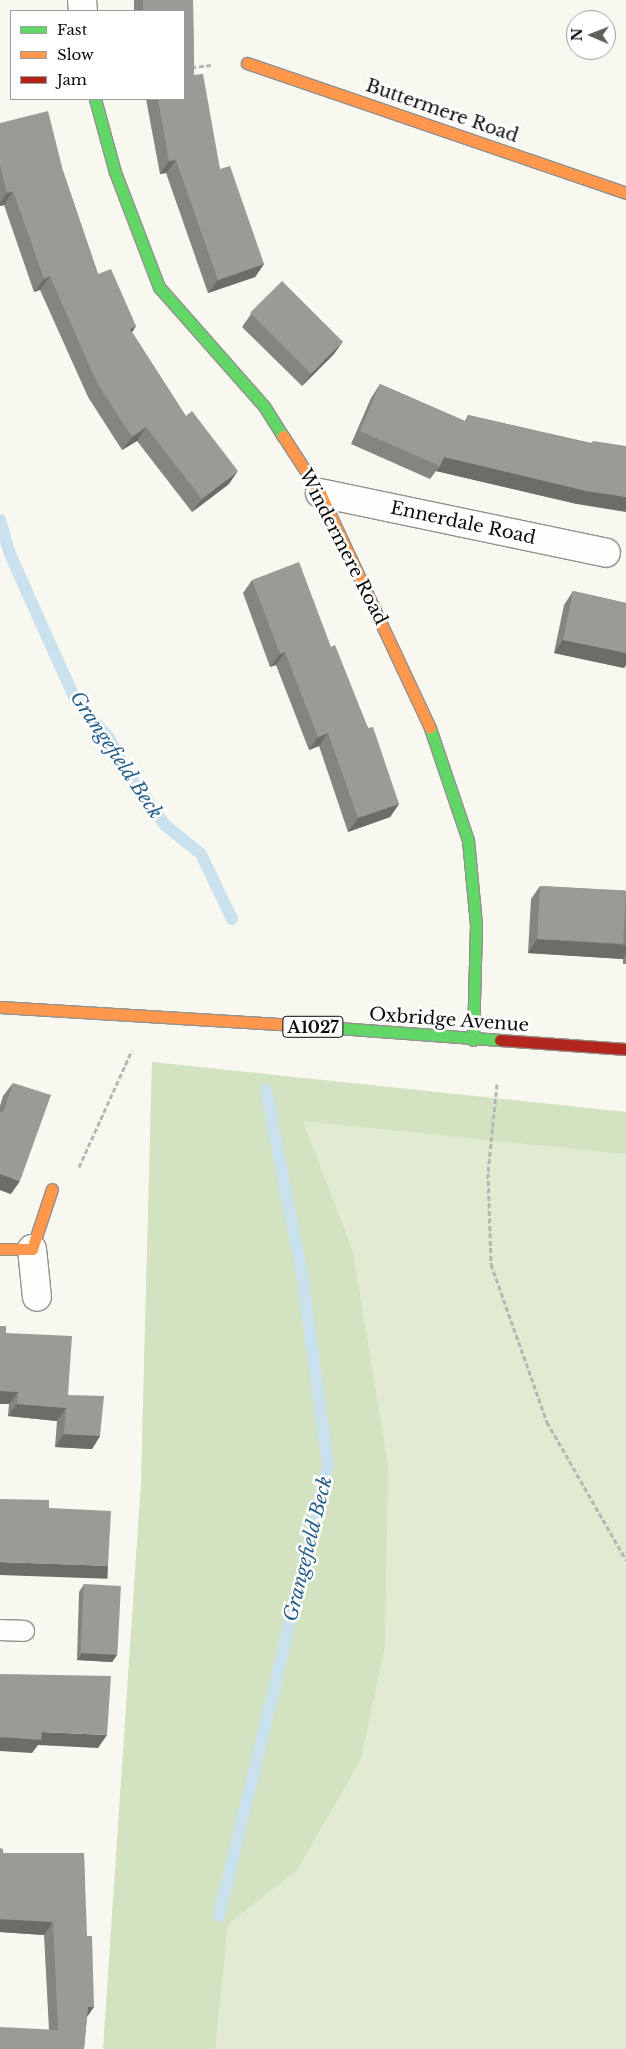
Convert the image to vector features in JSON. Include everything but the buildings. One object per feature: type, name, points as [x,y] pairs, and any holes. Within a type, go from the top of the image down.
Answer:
[{"type":"street","name":"Buttermere Road","points":[[247,63],[626,193]]},
{"type":"street","name":"Windermere Road","points":[[95,100],[115,172],[159,287],[264,406],[320,493],[431,730],[468,840],[476,925],[473,1040]]},
{"type":"street","name":"Ennerdale Road","points":[[320,493],[606,553]]},
{"type":"street","name":"Oxbridge Avenue","points":[[0,1008],[626,1050]]},
{"type":"street","points":[[37,1297],[32,1249],[52,1189]]},
{"type":"street","points":[[0,1248],[32,1249]]},
{"type":"lane","points":[[0,1630],[24,1631]]},
{"type":"path","points":[[52,1189],[75,1174],[129,1061],[141,1016]]},
{"type":"path","points":[[496,1084],[488,1173],[491,1264],[548,1422],[626,1560]]},
{"type":"green space","points":[[152,1062],[626,1112],[626,2049],[104,2049],[141,1483]]},
{"type":"green space","points":[[152,1062],[626,1112],[626,1154],[303,1121],[353,1252],[388,1466],[385,1645],[361,1759],[297,1870],[228,1924],[215,2049],[103,2049],[141,1483]]},
{"type":"waterway","name":"Grangefield Beck","points":[[0,520],[9,552],[75,699],[109,738],[125,769],[165,825],[201,854],[232,919]]},
{"type":"waterway","name":"Grangefield Beck","points":[[219,1916],[328,1466],[302,1273],[266,1090]]},
{"type":"traffic: fast","points":[[95,100],[115,172],[159,287],[264,406],[283,436]]},
{"type":"traffic: fast","points":[[430,728],[468,840],[476,925],[473,1040]]},
{"type":"traffic: fast","points":[[311,1026],[500,1040]]},
{"type":"traffic: slow","points":[[247,63],[626,193]]},
{"type":"traffic: slow","points":[[283,436],[320,493],[430,728]]},
{"type":"traffic: slow","points":[[0,1007],[311,1026]]},
{"type":"traffic: slow","points":[[0,1249],[32,1249],[52,1189]]},
{"type":"traffic: jam","points":[[500,1040],[626,1049]]}]
